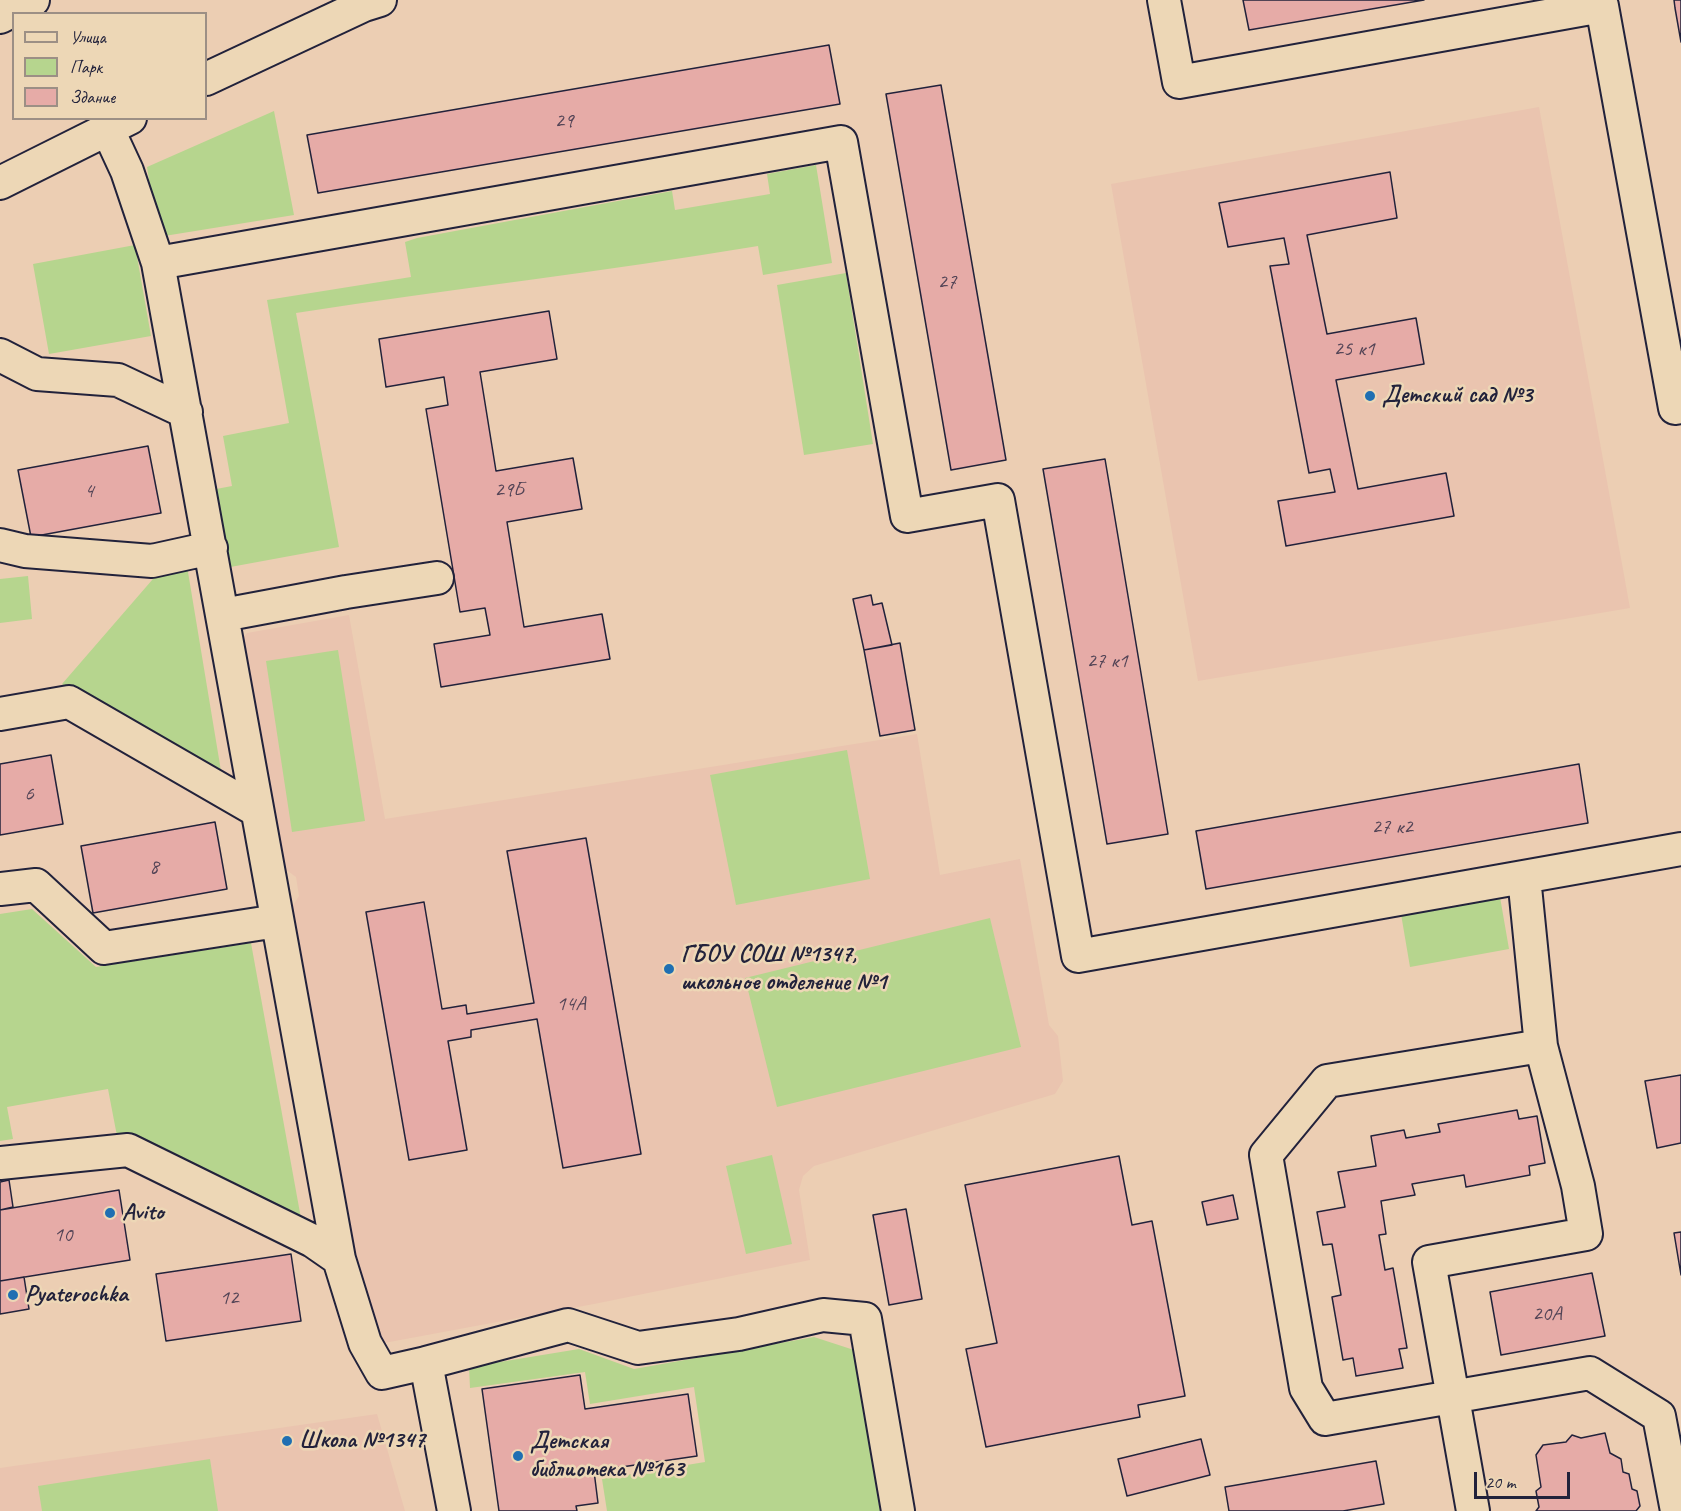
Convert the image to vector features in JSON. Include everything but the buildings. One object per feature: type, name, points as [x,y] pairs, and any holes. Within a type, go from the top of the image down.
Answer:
[{"type":"street","points":[[0,17],[33,0]]},
{"type":"street","points":[[207,79],[364,5],[380,0]]},
{"type":"street","points":[[1164,0],[1179,82],[1602,6],[1674,408],[1681,407]]},
{"type":"street","points":[[0,183],[119,124],[127,171],[158,263],[339,1258],[365,1343],[382,1373],[568,1324],[638,1348],[739,1334],[823,1315],[865,1319],[898,1511]]},
{"type":"street","points":[[158,263],[841,142],[907,516],[998,500],[1078,956],[1681,849]]},
{"type":"street","points":[[0,355],[37,374],[118,380],[186,412]]},
{"type":"street","points":[[0,545],[25,551],[152,561],[211,548]]},
{"type":"street","points":[[223,615],[437,578]]},
{"type":"street","points":[[0,714],[69,702],[256,810]]},
{"type":"street","points":[[1473,1511],[1429,1262],[1586,1234],[1578,1186],[1540,1046],[1524,877]]},
{"type":"street","points":[[0,889],[36,885],[104,948],[277,921]]},
{"type":"street","points":[[1540,1046],[1328,1081],[1266,1155],[1306,1388],[1324,1419],[1453,1399],[1590,1373],[1659,1416],[1677,1511]]},
{"type":"street","points":[[0,1163],[128,1150],[313,1241],[339,1258]]},
{"type":"street","points":[[426,1363],[454,1511]]},
{"type":"shaded area","name":"Детский сад №3","points":[[1539,107],[1630,608],[1198,681],[1111,184]]},
{"type":"shaded area","name":"ГБОУ СОШ №1347, школьное отделение №1","points":[[349,615],[385,819],[917,734],[940,875],[1020,859],[1049,1025],[1058,1036],[1063,1081],[1055,1094],[814,1166],[803,1176],[799,1190],[810,1260],[594,1304],[384,1343],[365,1315],[288,913],[299,896],[296,877],[281,866],[238,644],[247,633]]},
{"type":"shaded area","name":"Школа №1347","points":[[377,1414],[405,1511],[0,1511],[0,1468]]},
{"type":"green space","points":[[274,111],[294,215],[158,237],[147,167]]},
{"type":"green space","points":[[816,165],[832,263],[763,275],[758,246],[296,313],[339,547],[225,568],[211,490],[232,486],[223,436],[289,423],[267,300],[411,277],[405,242],[417,238],[672,191],[675,210],[770,194],[767,174]]},
{"type":"green space","points":[[135,245],[151,336],[49,354],[33,264]]},
{"type":"green space","points":[[846,273],[873,444],[804,455],[777,285]]},
{"type":"green space","points":[[187,566],[222,777],[62,684],[159,572]]},
{"type":"green space","points":[[28,576],[32,619],[0,623],[0,579]]},
{"type":"green space","points":[[338,650],[365,821],[292,832],[266,661]]},
{"type":"green space","points":[[847,750],[870,879],[736,905],[710,775]]},
{"type":"green space","points":[[1500,897],[1509,949],[1410,967],[1401,914]]},
{"type":"green space","points":[[32,909],[96,967],[251,943],[302,1224],[117,1136],[108,1089],[7,1107],[13,1139],[0,1141],[0,914]]},
{"type":"green space","points":[[990,918],[1021,1047],[777,1107],[745,978]]},
{"type":"green space","points":[[772,1155],[792,1244],[746,1254],[726,1166]]},
{"type":"green space","points":[[814,1337],[857,1351],[880,1511],[607,1511],[602,1479],[705,1462],[694,1387],[590,1404],[585,1372],[470,1388],[469,1367],[579,1349],[634,1369]]},
{"type":"green space","points":[[210,1459],[218,1511],[42,1511],[38,1486]]},
{"type":"place","name":"Детский сад №3","points":[[1370,396]]},
{"type":"place","name":"ГБОУ СОШ №1347, школьное отделение №1","points":[[669,969]]},
{"type":"place","name":"Avito","points":[[110,1213]]},
{"type":"place","name":"Pyaterochka","points":[[13,1295]]},
{"type":"place","name":"Школа №1347","points":[[287,1441]]},
{"type":"place","name":"Детская библиотека №163","points":[[518,1456]]}]
